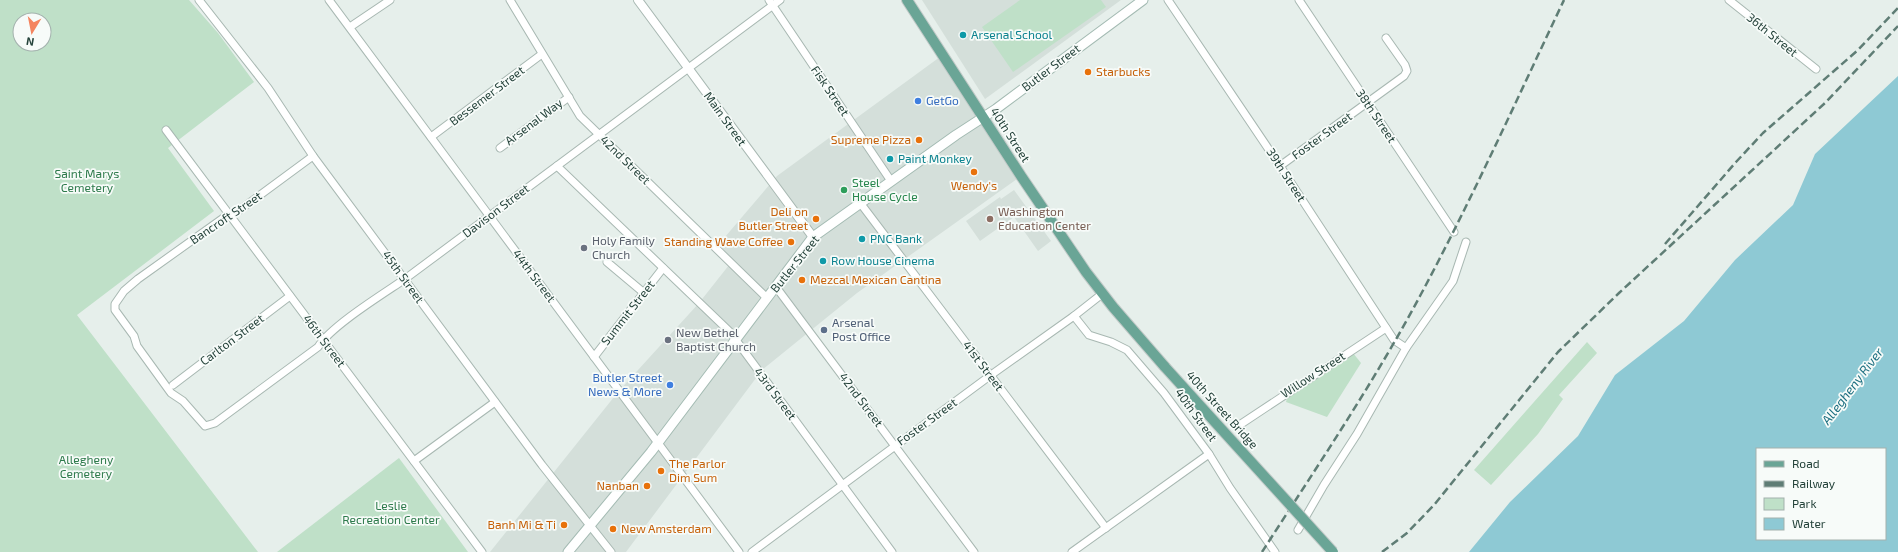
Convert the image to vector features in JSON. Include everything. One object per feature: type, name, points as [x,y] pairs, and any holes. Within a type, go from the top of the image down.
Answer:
[{"type":"main road","name":"40th Street","points":[[906,0],[1094,283]]},
{"type":"main road","name":"Butler Street","points":[[568,552],[657,443],[813,237],[983,117],[1143,0]]},
{"type":"main road","name":"40th Street Bridge","points":[[1094,283],[1165,367],[1333,552]]},
{"type":"street","name":"45th Street","points":[[200,0],[268,88],[313,156],[495,402],[589,526],[597,533],[611,552]]},
{"type":"street","name":"44th Street","points":[[329,0],[739,552]]},
{"type":"street","points":[[350,27],[390,0]]},
{"type":"street","name":"42nd Street","points":[[510,0],[580,116],[767,298]]},
{"type":"street","name":"Main Street","points":[[638,0],[813,237]]},
{"type":"street","name":"Davison Street","points":[[215,423],[318,346],[323,339],[688,68],[771,3],[780,0]]},
{"type":"street","name":"39th Street","points":[[1168,0],[1280,166],[1394,340],[1406,348]]},
{"type":"street","name":"38th Street","points":[[1299,0],[1454,232]]},
{"type":"street","name":"36th Street","points":[[1729,0],[1816,69]]},
{"type":"street","name":"Fisk Street","points":[[771,3],[891,181]]},
{"type":"street","name":"Foster Street","points":[[1280,166],[1404,76],[1407,71],[1405,65],[1386,38]]},
{"type":"street","name":"Bessemer Street","points":[[431,137],[542,54]]},
{"type":"street","name":"Arsenal Way","points":[[500,148],[569,97]]},
{"type":"street","name":"46th Street","points":[[166,130],[482,552]]},
{"type":"street","name":"Bancroft Street","points":[[215,423],[208,426],[203,425],[183,401],[171,393],[137,346],[134,336],[115,310],[117,299],[138,279],[229,214],[237,212],[313,156]]},
{"type":"street","name":"43rd Street","points":[[557,166],[730,332],[892,552]]},
{"type":"street","name":"41st Street","points":[[861,204],[1106,528]]},
{"type":"street","points":[[1298,530],[1324,485],[1357,434],[1406,348],[1453,281],[1466,242]]},
{"type":"street","points":[[606,262],[644,293]]},
{"type":"street","name":"Summit Street","points":[[594,357],[663,268]]},
{"type":"street","name":"42nd Street","points":[[776,287],[974,552]]},
{"type":"street","name":"Foster Street","points":[[752,552],[842,484],[1074,316],[1102,294]]},
{"type":"street","name":"Carlton Street","points":[[174,385],[290,296]]},
{"type":"street","name":"40th Street","points":[[1074,316],[1089,335],[1111,342],[1127,350],[1164,393],[1208,454],[1242,507],[1275,552]]},
{"type":"street","name":"Willow Street","points":[[1241,424],[1386,328]]},
{"type":"street","points":[[414,461],[495,402]]},
{"type":"street","points":[[1072,552],[1208,454]]},
{"type":"shaded area","points":[[922,0],[1121,0],[985,99]]},
{"type":"shaded area","points":[[944,54],[1017,179],[857,293],[762,370],[626,552],[490,552],[618,392],[699,303],[733,260],[719,244],[777,176]]},
{"type":"shaded area","name":"Washington Education Center","points":[[1014,190],[1051,241],[1038,251],[1014,217],[980,241],[966,221],[1000,197],[1001,199]]},
{"type":"green space","points":[[0,0],[189,0],[218,33],[254,82],[168,148],[214,211],[77,315],[258,552],[0,552]]},
{"type":"green space","points":[[1020,0],[1101,0],[1106,7],[1013,72],[982,27]]},
{"type":"green space","points":[[1587,342],[1597,353],[1559,395],[1563,399],[1538,434],[1491,485],[1474,470]]},
{"type":"green space","points":[[1353,353],[1361,363],[1327,417],[1286,402],[1288,395]]},
{"type":"green space","name":"Leslie Recreation Center","points":[[399,458],[468,552],[277,552]]},
{"type":"water","name":"Allegheny River","points":[[1898,76],[1898,552],[1469,552],[1510,502],[1578,436],[1615,375],[1684,321],[1735,260],[1793,205],[1815,154]]},
{"type":"railway","points":[[1262,552],[1364,394],[1402,329],[1476,186],[1564,0]]},
{"type":"railway","points":[[1665,244],[1763,133],[1858,50],[1898,8]]},
{"type":"railway","points":[[1382,552],[1407,533],[1434,505],[1558,352],[1619,293],[1825,103],[1898,26]]},
{"type":"place","name":"Arsenal School","points":[[963,35]]},
{"type":"place","name":"Starbucks","points":[[1088,72]]},
{"type":"place","name":"GetGo","points":[[918,101]]},
{"type":"place","name":"Supreme Pizza","points":[[919,140]]},
{"type":"place","name":"Paint Monkey","points":[[890,159]]},
{"type":"place","name":"Wendy's","points":[[974,172]]},
{"type":"place","name":"Steel House Cycle","points":[[844,190]]},
{"type":"place","name":"Deli on Butler Street","points":[[816,219]]},
{"type":"place","name":"Washington Education Center","points":[[990,219]]},
{"type":"place","name":"PNC Bank","points":[[862,239]]},
{"type":"place","name":"Standing Wave Coffee","points":[[791,242]]},
{"type":"place","name":"Holy Family Church","points":[[584,248]]},
{"type":"place","name":"Row House Cinema","points":[[823,261]]},
{"type":"place","name":"Mezcal Mexican Cantina","points":[[802,280]]},
{"type":"place","name":"Arsenal Post Office","points":[[824,330]]},
{"type":"place","name":"New Bethel Baptist Church","points":[[668,340]]},
{"type":"place","name":"Butler Street News & More","points":[[670,385]]},
{"type":"place","name":"The Parlor Dim Sum","points":[[661,471]]},
{"type":"place","name":"Nanban","points":[[647,486]]},
{"type":"place","name":"Banh Mi & Ti","points":[[564,525]]},
{"type":"place","name":"New Amsterdam","points":[[613,529]]},
{"type":"park label","name":"Saint Marys Cemetery","points":[[87,181]]},
{"type":"park label","name":"Allegheny Cemetery","points":[[86,467]]}]
